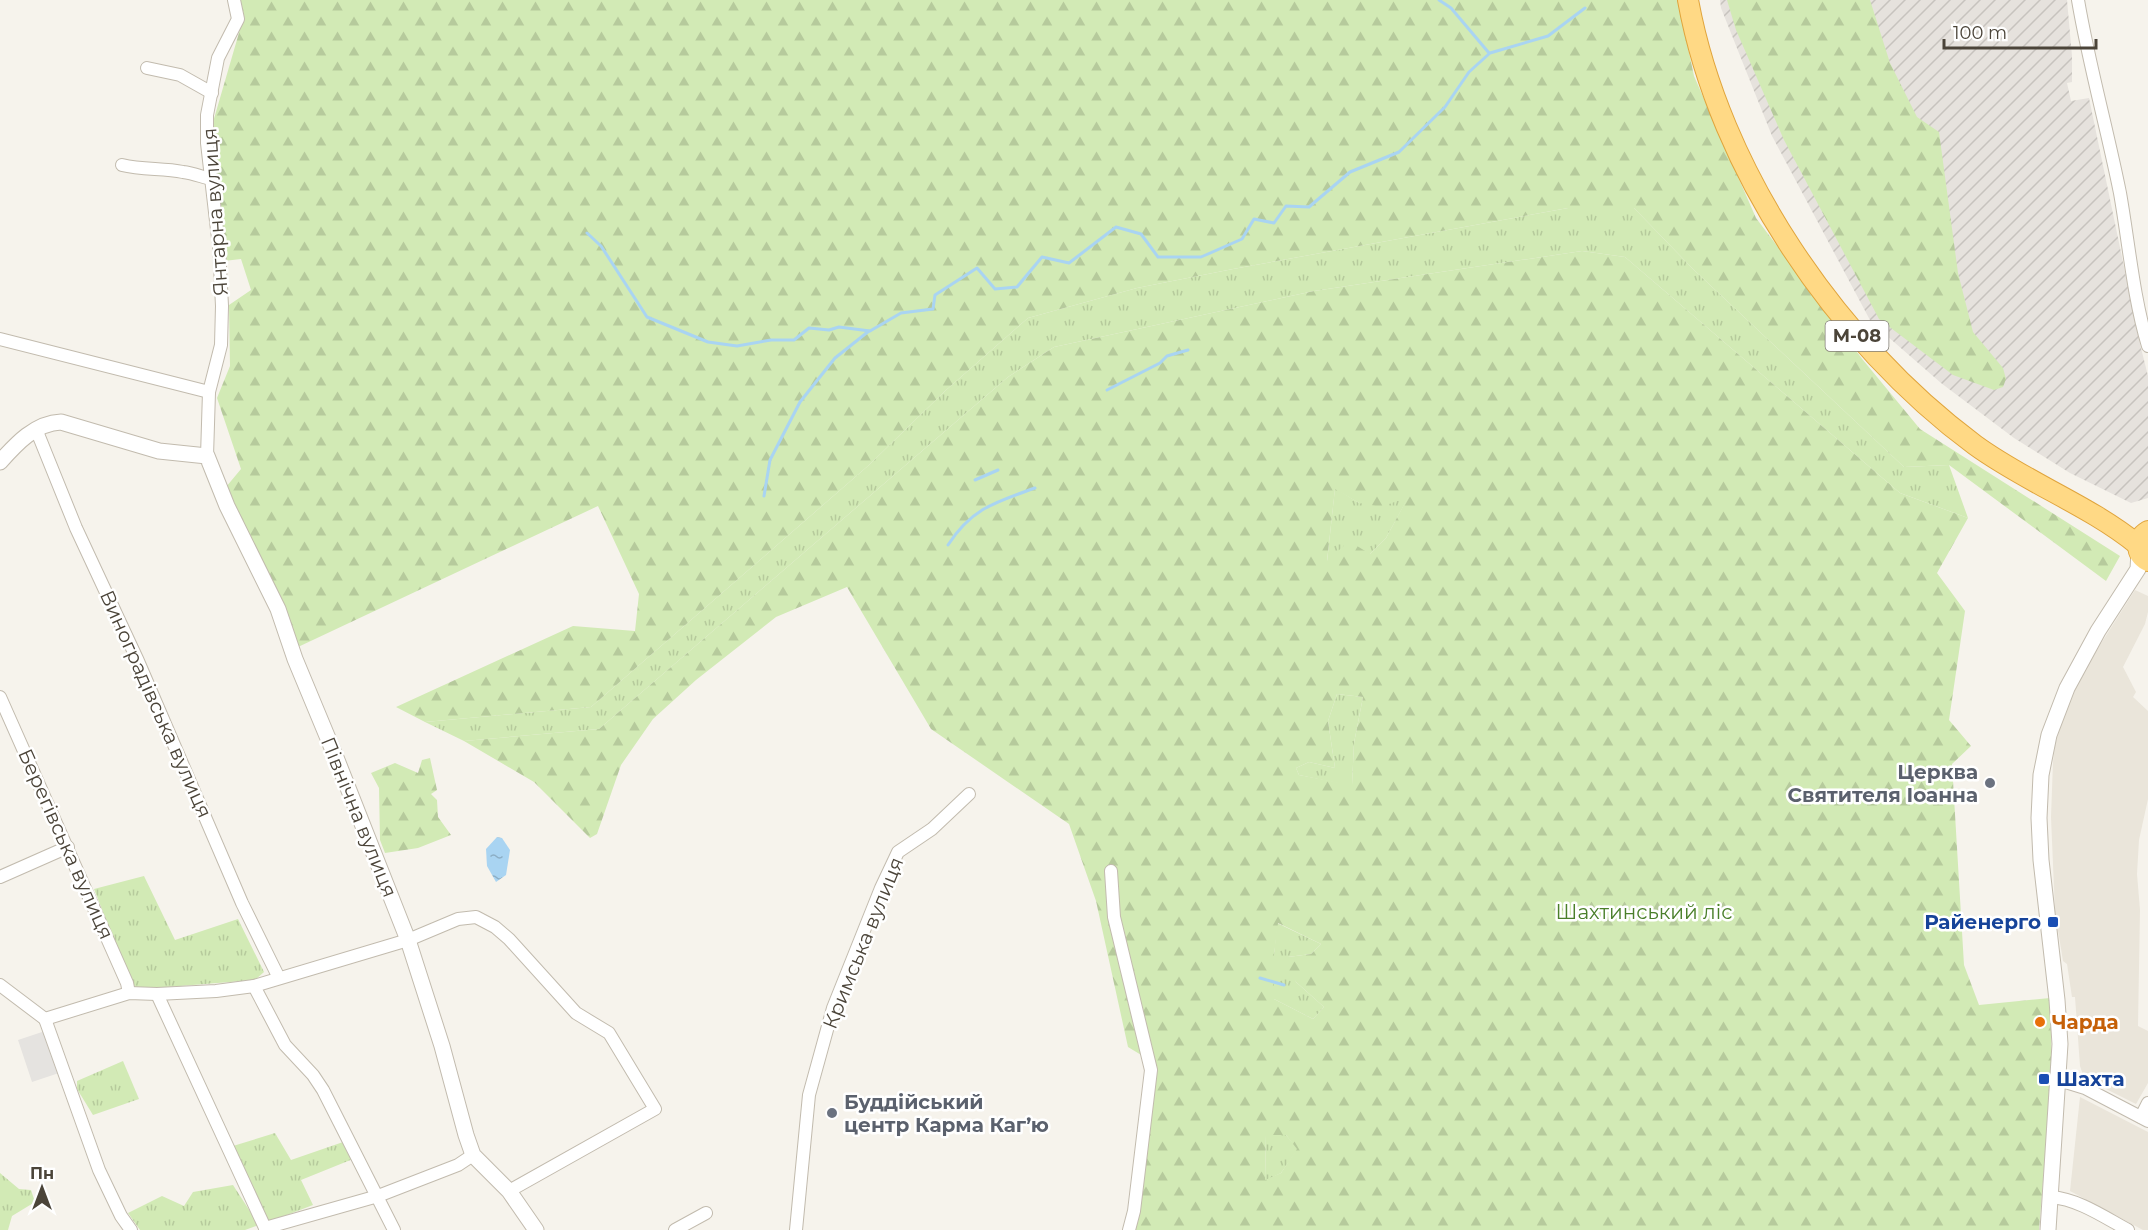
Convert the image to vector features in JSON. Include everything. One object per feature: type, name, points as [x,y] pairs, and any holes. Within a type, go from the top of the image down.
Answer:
[{"type":"highway","name":"М-08","points":[[1688,0],[1695,37],[1716,100],[1744,164],[1773,218],[1841,318],[1916,397],[1977,447],[2022,477],[2117,528],[2144,547]]},
{"type":"street","name":"Янтарна вулиця","points":[[209,392],[221,345],[222,306],[207,115],[219,58],[238,19],[234,0]]},
{"type":"street","points":[[2078,0],[2120,192],[2136,296],[2148,346]]},
{"type":"street","points":[[147,68],[180,75],[212,93]]},
{"type":"street","points":[[122,165],[139,169],[186,172],[211,179]]},
{"type":"street","points":[[0,339],[209,392]]},
{"type":"street","name":"Північна вулиця","points":[[209,392],[207,456],[227,506],[278,609],[295,659],[408,940],[442,1046],[473,1155],[509,1191],[536,1230]]},
{"type":"street","points":[[0,462],[21,440],[36,429],[52,422],[61,422],[159,451],[207,456]]},
{"type":"street","name":"Виноградівська вулиця","points":[[36,429],[76,528],[138,660],[242,903],[279,978]]},
{"type":"street","points":[[2048,1230],[2059,1080],[2057,1000],[2044,894],[2039,818],[2044,753],[2067,688],[2144,547]]},
{"type":"street","name":"Берегівська вулиця","points":[[0,696],[68,847],[127,983],[129,993]]},
{"type":"street","name":"Кримська вулиця","points":[[796,1230],[808,1095],[833,1008],[881,888],[898,852],[932,829],[969,794]]},
{"type":"street","points":[[0,877],[68,847]]},
{"type":"street","points":[[1111,871],[1114,917],[1151,1070],[1134,1211],[1129,1230]]},
{"type":"street","points":[[45,1019],[129,993],[157,994],[254,986],[408,940],[458,919],[476,917],[495,927],[509,939],[576,1013],[609,1033],[655,1108],[509,1191]]},
{"type":"street","points":[[0,985],[45,1019],[99,1170],[121,1216],[131,1230]]},
{"type":"street","points":[[254,986],[285,1045],[323,1090],[394,1230]]},
{"type":"street","points":[[157,994],[265,1229],[378,1196],[458,1166],[473,1155]]},
{"type":"street","points":[[2059,1080],[2085,1088],[2144,1119],[2148,1103]]},
{"type":"street","points":[[2051,1197],[2074,1202],[2128,1230]]},
{"type":"street","points":[[675,1230],[706,1214]]},
{"type":"shaded area","points":[[1720,0],[2067,0],[2072,82],[2067,83],[2071,101],[2089,98],[2148,376],[2148,498],[2131,503],[2070,473],[2014,438],[1941,383],[1871,322],[1772,136],[1721,8]]},
{"type":"shaded area","points":[[2135,590],[2148,596],[2145,624],[2123,667],[2136,692],[2133,697],[2148,711],[2148,799],[2139,840],[2137,874],[2140,910],[2138,1026],[2148,1031],[2148,1083],[2136,1104],[2084,1078],[2080,1066],[2075,997],[2072,997],[2067,964],[2063,961],[2055,912],[2051,817],[2055,745],[2063,715],[2074,686]]},
{"type":"shaded area","points":[[45,1031],[59,1073],[32,1082],[18,1040]]},
{"type":"shaded area","points":[[2080,1097],[2148,1132],[2148,1230],[2143,1230],[2070,1191]]},
{"type":"green space","points":[[240,0],[1678,0],[1694,76],[1756,218],[1863,360],[1920,429],[2120,556],[2106,581],[1949,465],[1904,467],[1693,269],[1634,208],[1568,208],[1137,288],[1028,318],[945,391],[869,465],[591,707],[425,722],[396,707],[573,626],[635,631],[639,594],[598,506],[298,647],[226,487],[241,469],[217,398],[230,366],[229,305],[251,290],[241,259],[224,261],[211,129],[243,19]]},
{"type":"green space","points":[[1727,0],[1870,0],[1890,63],[1917,117],[1939,132],[1958,273],[1973,332],[2003,368],[2006,379],[2003,387],[1994,390],[1953,375],[1879,319],[1784,140],[1736,30]]},
{"type":"green space","points":[[1568,208],[1634,208],[1693,269],[1904,467],[1949,465],[1968,518],[1900,493],[1625,257],[1582,251],[1314,291],[1054,347],[1008,377],[599,729],[464,741],[425,722],[591,707],[869,465],[945,391],[1028,318],[1137,288]]},
{"type":"green space","name":"Шахтинський ліс","points":[[1582,251],[1625,257],[1900,493],[1968,518],[1937,573],[1965,611],[1949,720],[1971,746],[1952,764],[1964,965],[1979,1005],[2050,998],[2052,1072],[2039,1230],[1134,1230],[1138,1222],[1156,1064],[1128,1047],[1096,901],[1069,824],[931,729],[847,587],[776,617],[696,680],[653,719],[621,765],[597,834],[590,838],[534,782],[464,741],[599,729],[1008,377],[1054,347],[1314,291]],"holes":[[[1335,489],[1359,503],[1381,507],[1408,497],[1386,538],[1370,554],[1349,541],[1327,561]],[[1337,694],[1363,697],[1354,743],[1352,785],[1299,775],[1296,768],[1309,762],[1335,768],[1328,721]],[[1278,923],[1321,944],[1311,954],[1288,957],[1287,967],[1296,982],[1324,1007],[1313,1019],[1274,999],[1274,955]],[[1266,1135],[1286,1135],[1297,1149],[1281,1173],[1265,1180]]]},
{"type":"green space","points":[[1335,488],[1359,503],[1409,496],[1386,538],[1370,554],[1327,562]]},
{"type":"green space","points":[[1337,694],[1363,697],[1354,743],[1352,786],[1299,775],[1296,768],[1309,762],[1335,768],[1328,721]]},
{"type":"green space","points":[[430,758],[437,790],[431,794],[437,800],[438,817],[451,835],[418,848],[385,853],[380,840],[379,788],[371,773],[395,763],[418,773],[422,760]]},
{"type":"green space","points":[[144,876],[175,940],[238,919],[264,972],[255,980],[155,988],[132,987],[94,889]]},
{"type":"green space","points":[[1277,923],[1321,944],[1311,954],[1288,957],[1296,982],[1324,1007],[1313,1019],[1274,999]]},
{"type":"green space","points":[[123,1061],[139,1099],[93,1115],[77,1089],[77,1081]]},
{"type":"green space","points":[[275,1133],[291,1160],[346,1141],[353,1159],[301,1180],[313,1205],[266,1223],[233,1146]]},
{"type":"green space","points":[[1266,1135],[1286,1135],[1298,1149],[1281,1173],[1265,1181]]},
{"type":"green space","points":[[0,1173],[19,1189],[31,1190],[35,1202],[12,1216],[8,1230],[0,1230]]},
{"type":"green space","points":[[233,1185],[259,1225],[245,1230],[140,1230],[128,1213],[162,1196],[184,1206],[193,1192]]},
{"type":"water","points":[[497,837],[502,838],[510,850],[506,875],[496,882],[487,866],[486,849]]},
{"type":"waterway","points":[[1439,0],[1451,8],[1489,53]]},
{"type":"waterway","points":[[587,233],[601,246],[647,317],[708,342],[737,346],[771,340],[794,340],[809,328],[829,330],[839,327],[870,331],[901,313],[933,309],[935,295],[977,268],[995,289],[1017,287],[1042,257],[1069,263],[1116,227],[1141,234],[1158,257],[1201,257],[1242,239],[1254,219],[1274,223],[1286,206],[1309,207],[1350,172],[1399,152],[1445,107],[1469,72],[1490,53],[1548,36],[1585,8]]},
{"type":"waterway","points":[[764,496],[770,460],[800,402],[835,358],[869,331]]},
{"type":"waterway","points":[[1107,390],[1160,363],[1167,356],[1188,350]]},
{"type":"waterway","points":[[975,480],[998,470]]},
{"type":"waterway","points":[[948,545],[966,522],[976,514],[997,502],[1035,488]]},
{"type":"waterway","points":[[1260,978],[1284,985]]},
{"type":"place","name":"Церква Святителя Іоанна","points":[[1990,783]]},
{"type":"place","name":"Райенерго","points":[[2053,922]]},
{"type":"place","name":"Чарда","points":[[2040,1022]]},
{"type":"place","name":"Шахта","points":[[2044,1079]]},
{"type":"place","name":"Буддійський центр Карма Кагʼю","points":[[832,1113]]}]
